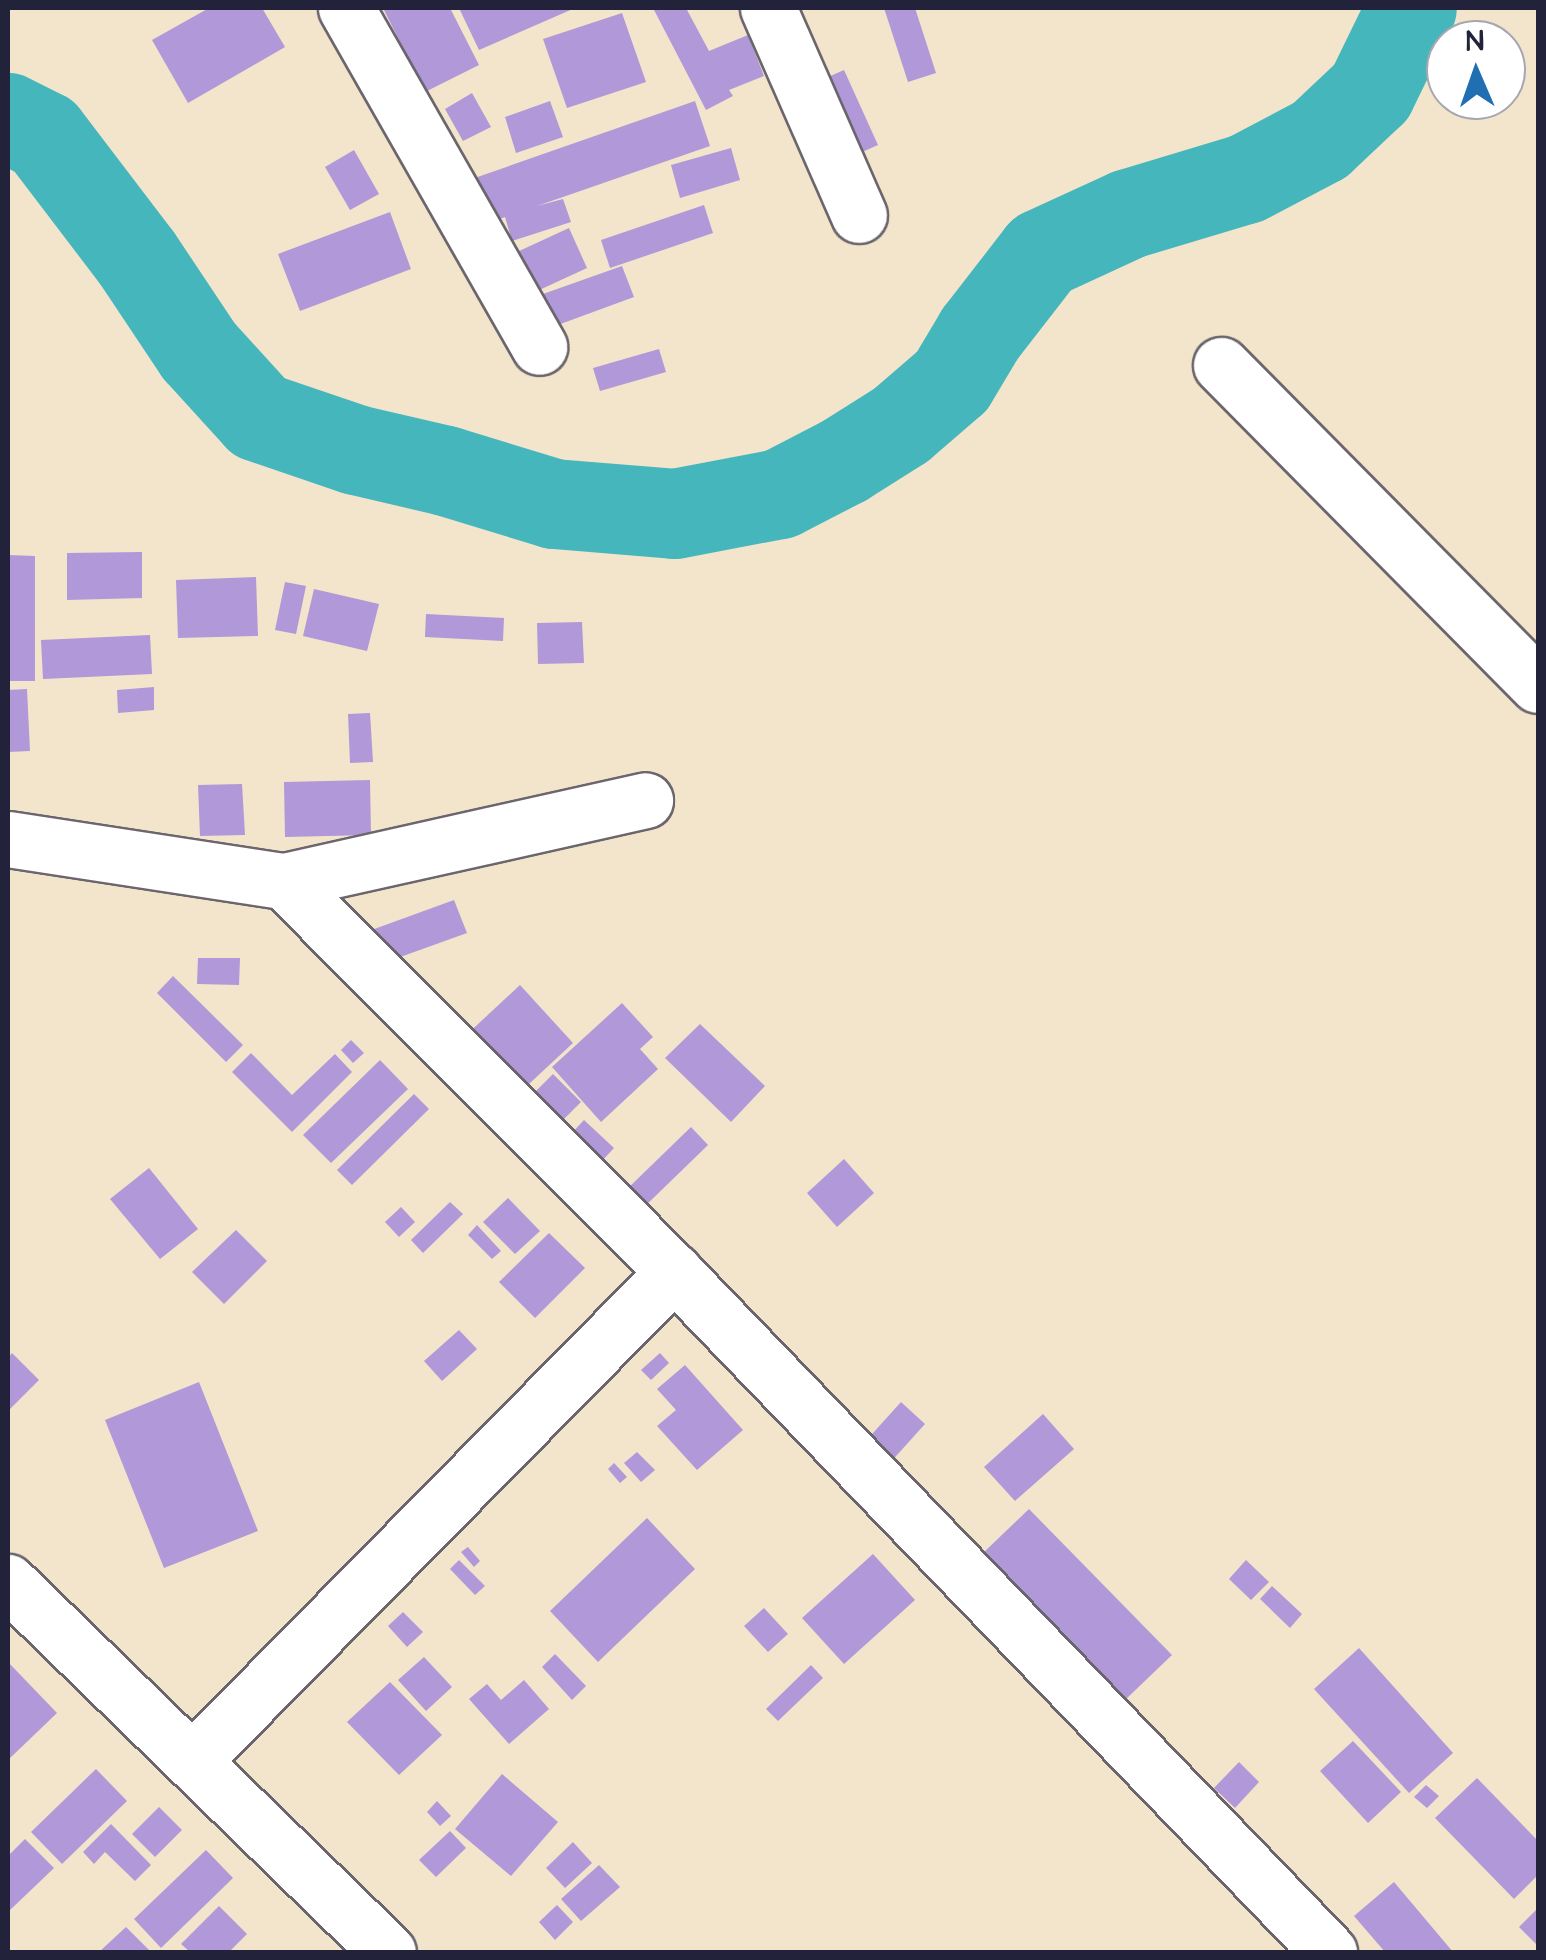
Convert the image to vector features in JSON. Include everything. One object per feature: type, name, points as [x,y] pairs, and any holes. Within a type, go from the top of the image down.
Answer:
[{"type":"street","points":[[346,8],[538,347]]},
{"type":"street","points":[[768,8],[859,215]]},
{"type":"street","points":[[1220,365],[1538,685]]},
{"type":"street","points":[[8,840],[284,881],[645,800]]},
{"type":"street","points":[[284,881],[674,1272],[1328,1952]]},
{"type":"street","points":[[192,1762],[674,1272]]},
{"type":"street","points":[[8,1582],[388,1952]]},
{"type":"building","points":[[209,8],[262,8],[285,47],[188,103],[152,40]]},
{"type":"building","points":[[383,8],[450,8],[479,65],[425,92]]},
{"type":"building","points":[[459,8],[575,8],[479,50]]},
{"type":"building","points":[[653,8],[686,8],[709,51],[748,35],[764,76],[729,90],[733,96],[706,110]]},
{"type":"building","points":[[884,8],[915,8],[936,73],[908,82]]},
{"type":"building","points":[[622,13],[646,82],[567,108],[543,39]]},
{"type":"building","points":[[844,70],[878,145],[853,156],[819,81]]},
{"type":"building","points":[[472,93],[491,127],[463,141],[445,109]]},
{"type":"building","points":[[550,101],[563,137],[516,153],[505,117]]},
{"type":"building","points":[[695,101],[710,146],[537,206],[563,199],[571,222],[512,241],[505,217],[481,226],[466,181]]},
{"type":"building","points":[[731,148],[740,180],[680,198],[671,165]]},
{"type":"building","points":[[354,150],[379,194],[350,210],[325,167]]},
{"type":"building","points":[[704,205],[713,233],[610,268],[601,240]]},
{"type":"building","points":[[390,212],[411,269],[300,311],[278,254]]},
{"type":"building","points":[[569,228],[587,268],[535,292],[517,252]]},
{"type":"building","points":[[622,266],[634,297],[555,326],[543,294]]},
{"type":"building","points":[[659,349],[666,372],[600,391],[593,368]]},
{"type":"building","points":[[142,552],[142,598],[67,600],[67,553]]},
{"type":"building","points":[[8,555],[35,556],[35,681],[8,681]]},
{"type":"building","points":[[256,577],[258,636],[178,638],[176,580]]},
{"type":"building","points":[[285,582],[306,586],[296,634],[275,630]]},
{"type":"building","points":[[314,589],[379,604],[367,651],[303,636]]},
{"type":"building","points":[[426,614],[504,618],[503,641],[425,637]]},
{"type":"building","points":[[582,622],[584,663],[538,664],[537,623]]},
{"type":"building","points":[[150,635],[152,674],[43,679],[41,640]]},
{"type":"building","points":[[154,687],[154,710],[118,713],[117,690]]},
{"type":"building","points":[[27,689],[30,751],[8,752],[8,690]]},
{"type":"building","points":[[370,713],[373,762],[350,763],[348,714]]},
{"type":"building","points":[[370,780],[371,835],[285,837],[284,782]]},
{"type":"building","points":[[242,784],[245,835],[200,836],[198,785]]},
{"type":"building","points":[[454,900],[467,933],[378,965],[366,932]]},
{"type":"building","points":[[198,958],[240,958],[239,985],[197,984]]},
{"type":"building","points":[[173,976],[243,1045],[226,1062],[157,993]]},
{"type":"building","points":[[520,985],[573,1043],[515,1097],[462,1039]]},
{"type":"building","points":[[622,1003],[653,1037],[640,1049],[658,1069],[601,1122],[552,1067]]},
{"type":"building","points":[[700,1024],[765,1086],[731,1122],[665,1058]]},
{"type":"building","points":[[351,1040],[364,1053],[353,1063],[341,1050]]},
{"type":"building","points":[[251,1053],[292,1095],[335,1054],[352,1072],[292,1132],[232,1072]]},
{"type":"building","points":[[380,1060],[408,1089],[331,1163],[303,1135]]},
{"type":"building","points":[[553,1074],[581,1102],[557,1126],[528,1099]]},
{"type":"building","points":[[414,1094],[429,1109],[352,1185],[337,1170]]},
{"type":"building","points":[[584,1120],[614,1148],[600,1163],[571,1134]]},
{"type":"building","points":[[691,1127],[708,1145],[642,1209],[625,1191]]},
{"type":"building","points":[[844,1159],[874,1193],[837,1227],[807,1193]]},
{"type":"building","points":[[149,1168],[198,1229],[160,1259],[110,1199]]},
{"type":"building","points":[[508,1198],[540,1231],[515,1254],[483,1222]]},
{"type":"building","points":[[450,1202],[463,1214],[423,1253],[411,1240]]},
{"type":"building","points":[[401,1207],[415,1222],[399,1237],[385,1222]]},
{"type":"building","points":[[477,1225],[501,1251],[492,1259],[468,1235]]},
{"type":"building","points":[[236,1230],[267,1261],[224,1304],[192,1272]]},
{"type":"building","points":[[549,1233],[585,1268],[535,1318],[499,1282]]},
{"type":"building","points":[[459,1330],[477,1349],[442,1381],[424,1361]]},
{"type":"building","points":[[12,1353],[39,1380],[8,1411],[8,1358]]},
{"type":"building","points":[[660,1353],[669,1363],[651,1380],[641,1370]]},
{"type":"building","points":[[685,1365],[743,1430],[697,1470],[657,1426],[676,1410],[657,1389]]},
{"type":"building","points":[[199,1382],[258,1531],[164,1568],[105,1420]]},
{"type":"building","points":[[901,1402],[925,1424],[888,1465],[864,1443]]},
{"type":"building","points":[[1043,1414],[1074,1449],[1015,1501],[984,1467]]},
{"type":"building","points":[[637,1452],[655,1470],[641,1482],[624,1463]]},
{"type":"building","points":[[614,1463],[627,1477],[620,1483],[608,1469]]},
{"type":"building","points":[[1029,1509],[1172,1655],[1125,1700],[982,1554]]},
{"type":"building","points":[[647,1518],[695,1569],[598,1662],[550,1611]]},
{"type":"building","points":[[468,1547],[480,1561],[474,1567],[461,1552]]},
{"type":"building","points":[[873,1554],[915,1600],[844,1664],[802,1618]]},
{"type":"building","points":[[459,1560],[485,1586],[475,1595],[450,1569]]},
{"type":"building","points":[[1246,1560],[1269,1582],[1251,1600],[1229,1579]]},
{"type":"building","points":[[1272,1586],[1302,1614],[1290,1628],[1260,1599]]},
{"type":"building","points":[[764,1608],[788,1634],[768,1652],[744,1626]]},
{"type":"building","points":[[403,1612],[423,1632],[407,1647],[388,1626]]},
{"type":"building","points":[[1359,1648],[1453,1753],[1409,1793],[1314,1689]]},
{"type":"building","points":[[555,1654],[586,1686],[572,1700],[542,1667]]},
{"type":"building","points":[[424,1657],[452,1687],[426,1711],[398,1680]]},
{"type":"building","points":[[8,1662],[57,1713],[8,1760]]},
{"type":"building","points":[[811,1665],[823,1678],[778,1721],[766,1709]]},
{"type":"building","points":[[524,1680],[549,1709],[509,1744],[469,1699],[487,1684],[501,1700]]},
{"type":"building","points":[[390,1682],[442,1735],[399,1775],[347,1722]]},
{"type":"building","points":[[1353,1741],[1401,1792],[1368,1823],[1320,1771]]},
{"type":"building","points":[[1239,1762],[1259,1782],[1235,1808],[1214,1788]]},
{"type":"building","points":[[96,1769],[127,1801],[62,1864],[31,1832]]},
{"type":"building","points":[[502,1774],[558,1822],[511,1876],[455,1829]]},
{"type":"building","points":[[1477,1778],[1538,1841],[1538,1875],[1514,1899],[1435,1818]]},
{"type":"building","points":[[1426,1785],[1439,1796],[1427,1808],[1414,1797]]},
{"type":"building","points":[[437,1801],[451,1816],[440,1826],[427,1812]]},
{"type":"building","points":[[159,1807],[182,1830],[155,1857],[132,1834]]},
{"type":"building","points":[[111,1824],[151,1865],[135,1881],[105,1852],[94,1864],[83,1852]]},
{"type":"building","points":[[450,1831],[466,1848],[436,1877],[419,1860]]},
{"type":"building","points":[[25,1839],[54,1868],[8,1912],[8,1856]]},
{"type":"building","points":[[573,1842],[592,1863],[565,1888],[546,1868]]},
{"type":"building","points":[[206,1850],[233,1878],[161,1948],[134,1919]]},
{"type":"building","points":[[599,1865],[620,1887],[581,1921],[561,1899]]},
{"type":"building","points":[[1394,1882],[1453,1952],[1385,1952],[1354,1916]]},
{"type":"building","points":[[557,1905],[573,1922],[555,1940],[539,1922]]},
{"type":"building","points":[[219,1906],[247,1934],[229,1952],[190,1952],[181,1944]]},
{"type":"building","points":[[1538,1908],[1538,1946],[1519,1927]]},
{"type":"building","points":[[126,1927],[151,1952],[99,1952]]},
{"type":"waterway","points":[[8,118],[44,136],[137,258],[199,351],[259,417],[356,450],[446,471],[554,504],[675,514],[780,494],[844,461],[901,425],[952,381],[980,334],[1042,254],[1129,214],[1246,179],[1320,140],[1371,92],[1412,8]]}]
